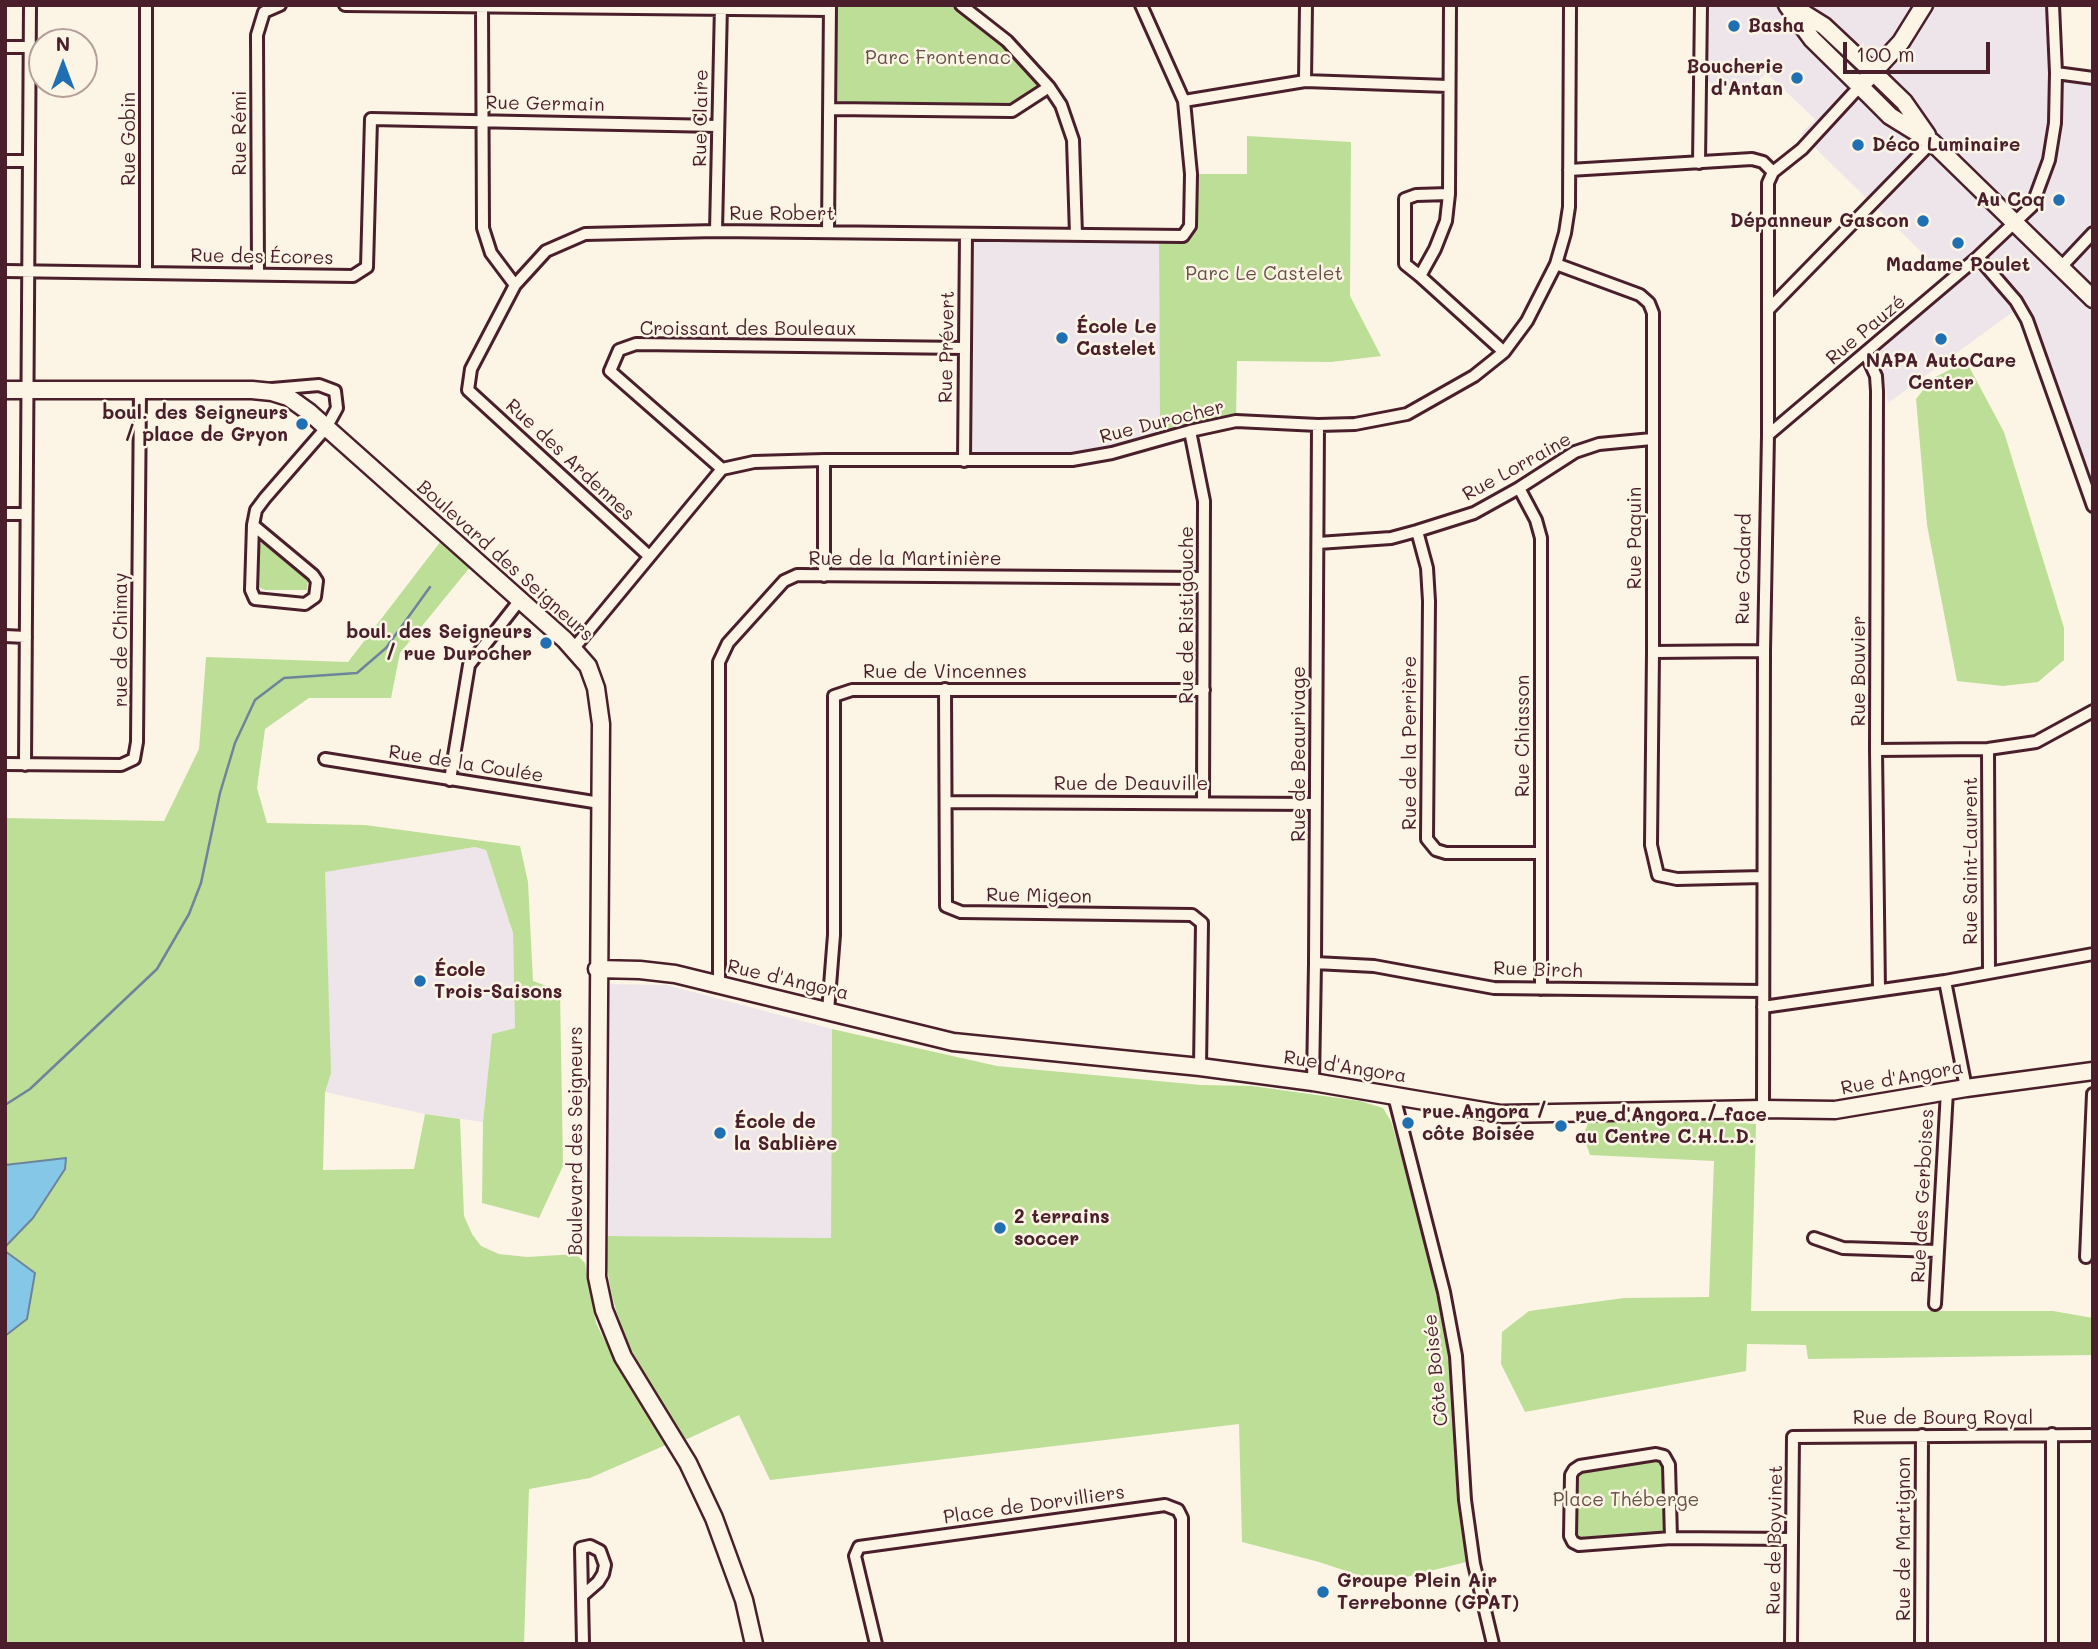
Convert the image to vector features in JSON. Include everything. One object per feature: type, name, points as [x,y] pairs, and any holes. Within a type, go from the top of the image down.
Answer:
[{"type":"street","points":[[29,28],[30,5]]},
{"type":"street","name":"Rue Gobin","points":[[146,5],[146,272]]},
{"type":"street","name":"Rue Rémi","points":[[258,273],[257,35],[264,12],[280,5]]},
{"type":"street","points":[[345,5],[830,8],[828,232]]},
{"type":"street","points":[[961,5],[1007,41],[1049,87],[1061,105],[1073,140],[1076,235]]},
{"type":"street","points":[[1141,5],[1184,101],[1305,82],[1448,86]]},
{"type":"street","points":[[1305,82],[1306,5]]},
{"type":"street","points":[[1420,276],[1446,221],[1450,5]]},
{"type":"street","name":"Rue Durocher","points":[[722,469],[754,462],[824,460],[1072,460],[1112,453],[1190,430],[1236,421],[1355,424],[1407,414],[1474,376],[1504,352],[1527,321],[1556,264],[1565,233],[1569,170],[1570,5]]},
{"type":"street","points":[[1699,163],[1701,5]]},
{"type":"street","points":[[1789,5],[1824,26],[1873,72],[1904,102],[1932,142],[2093,299]]},
{"type":"street","points":[[1789,5],[1812,39],[1891,116],[1932,142]]},
{"type":"street","points":[[1569,170],[1752,159],[1763,162],[1773,172],[1802,149],[1901,42],[1924,5]]},
{"type":"street","name":"Rue Pauzé","points":[[1768,435],[1978,257],[2033,204],[2049,160],[2054,129],[2056,74],[2053,5]]},
{"type":"street","points":[[482,6],[483,228],[491,253],[515,285]]},
{"type":"street","name":"Rue Claire","points":[[716,232],[721,7]]},
{"type":"street","points":[[5,47],[28,47]]},
{"type":"street","points":[[2056,74],[2093,78]]},
{"type":"street","points":[[831,110],[1012,111],[1049,87]]},
{"type":"street","points":[[25,765],[29,98]]},
{"type":"street","name":"Rue Robert","points":[[468,390],[471,369],[515,285],[546,251],[585,234],[828,232],[1183,236],[1190,226],[1191,174],[1184,101]]},
{"type":"street","name":"Rue des Écores","points":[[5,271],[353,276],[367,267],[371,119]]},
{"type":"street","name":"Rue Germain","points":[[371,119],[718,126]]},
{"type":"street","points":[[1768,310],[1932,142]]},
{"type":"street","points":[[5,161],[28,161]]},
{"type":"street","name":"Rue Godard","points":[[1763,1109],[1768,183],[1773,172]]},
{"type":"street","points":[[1448,194],[1416,195],[1405,199],[1405,264],[1504,352]]},
{"type":"street","points":[[2061,267],[2093,233]]},
{"type":"street","name":"Rue Prévert","points":[[964,461],[966,234]]},
{"type":"street","points":[[1978,257],[2016,301],[2028,320],[2093,506]]},
{"type":"street","name":"Rue Paquin","points":[[1556,264],[1640,295],[1649,303],[1653,313],[1651,845],[1658,875],[1676,879],[1763,877]]},
{"type":"street","name":"Croissant des Bouleaux","points":[[722,469],[610,372],[619,350],[635,344],[965,348]]},
{"type":"street","name":"Rue Bouvier","points":[[1866,354],[1876,376],[1877,391],[1876,750],[1879,990]]},
{"type":"street","name":"Boulevard des Seigneurs","points":[[5,390],[252,390],[319,385],[335,391],[337,408],[326,428]]},
{"type":"street","name":"Boulevard des Seigneurs","points":[[252,390],[288,397],[326,428],[574,648],[588,666],[596,688],[601,724],[597,969],[597,1277],[604,1310],[623,1357],[688,1463],[715,1518],[744,1600],[754,1644]]},
{"type":"street","name":"Rue des Ardennes","points":[[468,390],[649,556]]},
{"type":"street","name":"rue de Chimay","points":[[5,764],[121,765],[134,760],[137,742],[140,391]]},
{"type":"street","name":"Rue de Beaurivage","points":[[1313,1082],[1318,425]]},
{"type":"street","points":[[253,525],[313,575],[317,581],[315,597],[305,604],[255,600],[251,590],[253,525],[256,510],[265,498],[326,428]]},
{"type":"street","name":"Rue de Ristigouche","points":[[1190,430],[1204,501],[1203,802]]},
{"type":"street","name":"Rue Lorraine","points":[[1318,543],[1391,538],[1417,531],[1474,513],[1575,452],[1599,444],[1652,439]]},
{"type":"street","points":[[824,460],[824,576]]},
{"type":"street","points":[[574,648],[722,469]]},
{"type":"street","name":"Rue Chiasson","points":[[1518,488],[1536,520],[1541,538],[1541,989]]},
{"type":"street","points":[[5,514],[26,514]]},
{"type":"street","name":"Rue de la Perrière","points":[[1417,531],[1427,568],[1429,601],[1427,839],[1436,850],[1447,853],[1540,853]]},
{"type":"street","name":"Rue de la Martinière","points":[[719,985],[719,662],[728,643],[784,581],[797,575],[1203,578]]},
{"type":"street","points":[[450,780],[469,665],[520,600]]},
{"type":"street","points":[[5,636],[26,637]]},
{"type":"street","points":[[1653,652],[1764,652]]},
{"type":"street","name":"Rue de Vincennes","points":[[828,1011],[834,935],[834,696],[852,690],[1205,690]]},
{"type":"street","name":"Rue Migeon","points":[[945,690],[946,906],[961,912],[1192,915],[1202,923],[1200,1068]]},
{"type":"street","points":[[1876,750],[1988,749],[2036,742],[2093,711]]},
{"type":"street","name":"Rue Saint-Laurent","points":[[1988,749],[1989,972]]},
{"type":"street","name":"Rue de la Coulée","points":[[326,759],[600,803]]},
{"type":"street","name":"Rue de Deauville","points":[[946,802],[1316,804]]},
{"type":"street","points":[[1763,1007],[1945,981],[2093,954]]},
{"type":"street","name":"Rue Birch","points":[[1315,963],[1374,966],[1494,988],[1762,991]]},
{"type":"street","name":"Rue d'Angora","points":[[597,969],[652,971],[953,1042],[1313,1082],[1501,1114],[1835,1110],[2093,1070]]},
{"type":"street","points":[[1945,981],[1966,1088]]},
{"type":"street","name":"Rue des Gerboises","points":[[1935,1304],[1947,1091]]},
{"type":"street","points":[[2086,1258],[2093,1094]]},
{"type":"street","name":"Côte Boisée","points":[[1394,1096],[1444,1292],[1456,1356],[1465,1500],[1474,1564],[1493,1644]]},
{"type":"street","points":[[1814,1238],[1843,1248],[1937,1251]]},
{"type":"street","points":[[2052,1434],[2052,1644]]},
{"type":"street","name":"Rue de Martignon","points":[[1921,1644],[1922,1435]]},
{"type":"street","name":"Rue de Bourg Royal","points":[[1793,1437],[2093,1435]]},
{"type":"street","name":"Rue de Boyvinet","points":[[1791,1644],[1793,1437]]},
{"type":"street","points":[[1671,1538],[1668,1465],[1664,1456],[1656,1454],[1580,1466],[1574,1470],[1570,1536],[1573,1542],[1579,1545],[1671,1538],[1791,1539]]},
{"type":"street","name":"Place de Dorvilliers","points":[[876,1644],[855,1556],[859,1547],[1165,1505],[1178,1510],[1182,1518],[1181,1644]]},
{"type":"street","points":[[582,1596],[583,1644]]},
{"type":"shaded area","points":[[1706,5],[2050,5],[2056,73],[2093,80],[2093,510],[2024,328],[2014,311],[1888,403],[1883,374],[1873,352],[1955,285],[1801,134],[1815,119],[1766,73],[1742,97],[1706,81]]},
{"type":"shaded area","name":"École Le Castelet","points":[[966,234],[1159,236],[1160,439],[1112,453],[964,461]]},
{"type":"shaded area","name":"École Trois-Saisons","points":[[475,847],[486,850],[513,933],[515,1028],[492,1034],[483,1122],[425,1114],[325,1092],[325,871]]},
{"type":"shaded area","name":"École de la Sablière","points":[[608,984],[667,985],[832,1029],[831,1238],[608,1236]]},
{"type":"green space","name":"Parc Frontenac","points":[[830,5],[952,5],[1006,43],[1045,87],[1012,111],[831,109]]},
{"type":"green space","name":"Parc Le Castelet","points":[[1247,136],[1351,142],[1350,296],[1381,356],[1331,362],[1237,361],[1236,421],[1160,439],[1159,236],[1183,236],[1190,226],[1191,174],[1247,174]]},
{"type":"green space","points":[[1966,361],[2004,432],[2064,628],[2064,660],[2038,682],[2003,686],[1957,681],[1927,525],[1916,399],[1932,379]]},
{"type":"green space","points":[[441,541],[471,566],[400,653],[391,698],[309,698],[265,729],[257,788],[267,823],[365,825],[520,846],[528,882],[533,981],[560,991],[563,1166],[539,1218],[482,1203],[483,1122],[492,1034],[515,1028],[513,933],[486,850],[475,847],[325,872],[331,1073],[325,1092],[323,1170],[414,1169],[425,1114],[460,1119],[464,1216],[472,1234],[481,1246],[499,1254],[527,1257],[576,1254],[585,1263],[596,1323],[615,1361],[668,1444],[590,1478],[529,1489],[524,1644],[5,1644],[5,818],[164,821],[199,749],[206,657],[348,662]]},
{"type":"green space","points":[[261,543],[269,544],[308,579],[307,590],[265,590],[258,587],[257,551]]},
{"type":"green space","points":[[832,1029],[997,1066],[1201,1085],[1252,1086],[1360,1101],[1383,1108],[1391,1121],[1435,1270],[1452,1354],[1459,1490],[1470,1561],[1382,1583],[1319,1562],[1242,1542],[1239,1424],[770,1480],[739,1415],[685,1440],[622,1331],[606,1264],[608,1236],[831,1238]]},
{"type":"green space","points":[[1590,1119],[1756,1124],[1751,1311],[2053,1311],[2093,1318],[2093,1355],[1808,1359],[1806,1345],[1747,1344],[1746,1371],[1525,1412],[1501,1364],[1502,1332],[1529,1311],[1624,1298],[1709,1297],[1714,1161],[1590,1155],[1583,1135]]},
{"type":"green space","name":"Place Théberge","points":[[1664,1456],[1671,1538],[1573,1542],[1574,1470]]},
{"type":"water","points":[[66,1158],[65,1169],[33,1218],[5,1247],[5,1165]]},
{"type":"water","points":[[5,1251],[35,1273],[27,1319],[5,1336]]},
{"type":"waterway","points":[[5,1105],[30,1089],[157,969],[189,914],[201,883],[220,793],[235,743],[255,700],[284,678],[357,673],[386,648],[430,587]]},
{"type":"place","name":"Basha","points":[[1734,26]]},
{"type":"place","name":"Boucherie d'Antan","points":[[1797,78]]},
{"type":"place","name":"Déco Luminaire","points":[[1858,145]]},
{"type":"place","name":"Au Coq","points":[[2059,200]]},
{"type":"place","name":"Dépanneur Gascon","points":[[1923,221]]},
{"type":"place","name":"Madame Poulet","points":[[1958,243]]},
{"type":"place","name":"École Le Castelet","points":[[1062,338]]},
{"type":"place","name":"NAPA AutoCare Center","points":[[1941,339]]},
{"type":"place","name":"boul. des Seigneurs / place de Gryon","points":[[302,424]]},
{"type":"place","name":"boul. des Seigneurs / rue Durocher","points":[[546,643]]},
{"type":"place","name":"École Trois-Saisons","points":[[420,981]]},
{"type":"place","name":"rue Angora / côte Boisée","points":[[1408,1123]]},
{"type":"place","name":"rue d'Angora / face au Centre C.H.L.D.","points":[[1561,1126]]},
{"type":"place","name":"École de la Sablière","points":[[720,1133]]},
{"type":"place","name":"2 terrains soccer","points":[[1000,1228]]},
{"type":"place","name":"Groupe Plein Air Terrebonne (GPAT)","points":[[1323,1592]]}]
